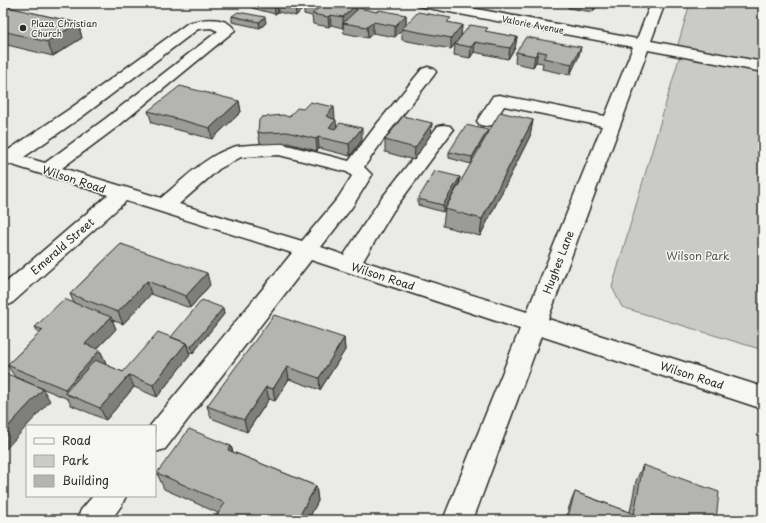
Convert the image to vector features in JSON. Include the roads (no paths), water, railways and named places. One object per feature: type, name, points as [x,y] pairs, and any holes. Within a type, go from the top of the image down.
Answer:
[{"type":"street","name":"Valorie Avenue","points":[[424,3],[763,67]]},
{"type":"street","name":"Hughes Lane","points":[[458,520],[658,3]]},
{"type":"street","points":[[6,157],[76,112],[193,26],[206,22],[216,23],[228,30],[111,123],[47,170]]},
{"type":"street","points":[[354,168],[383,128],[428,72]]},
{"type":"street","points":[[486,121],[499,100],[612,123]]},
{"type":"street","points":[[349,265],[385,208],[444,130]]},
{"type":"street","points":[[156,439],[305,250],[345,202],[362,175],[354,168],[279,149],[237,152],[212,165],[165,206]]},
{"type":"street","name":"Wilson Road","points":[[6,157],[305,250],[763,398]]},
{"type":"street","name":"Emerald Street","points":[[3,298],[122,194]]},
{"type":"street","points":[[92,520],[110,497]]},
{"type":"place","name":"Plaza Christian Church","points":[[23,28]]},
{"type":"park label","name":"Wilson Park","points":[[698,255]]}]
